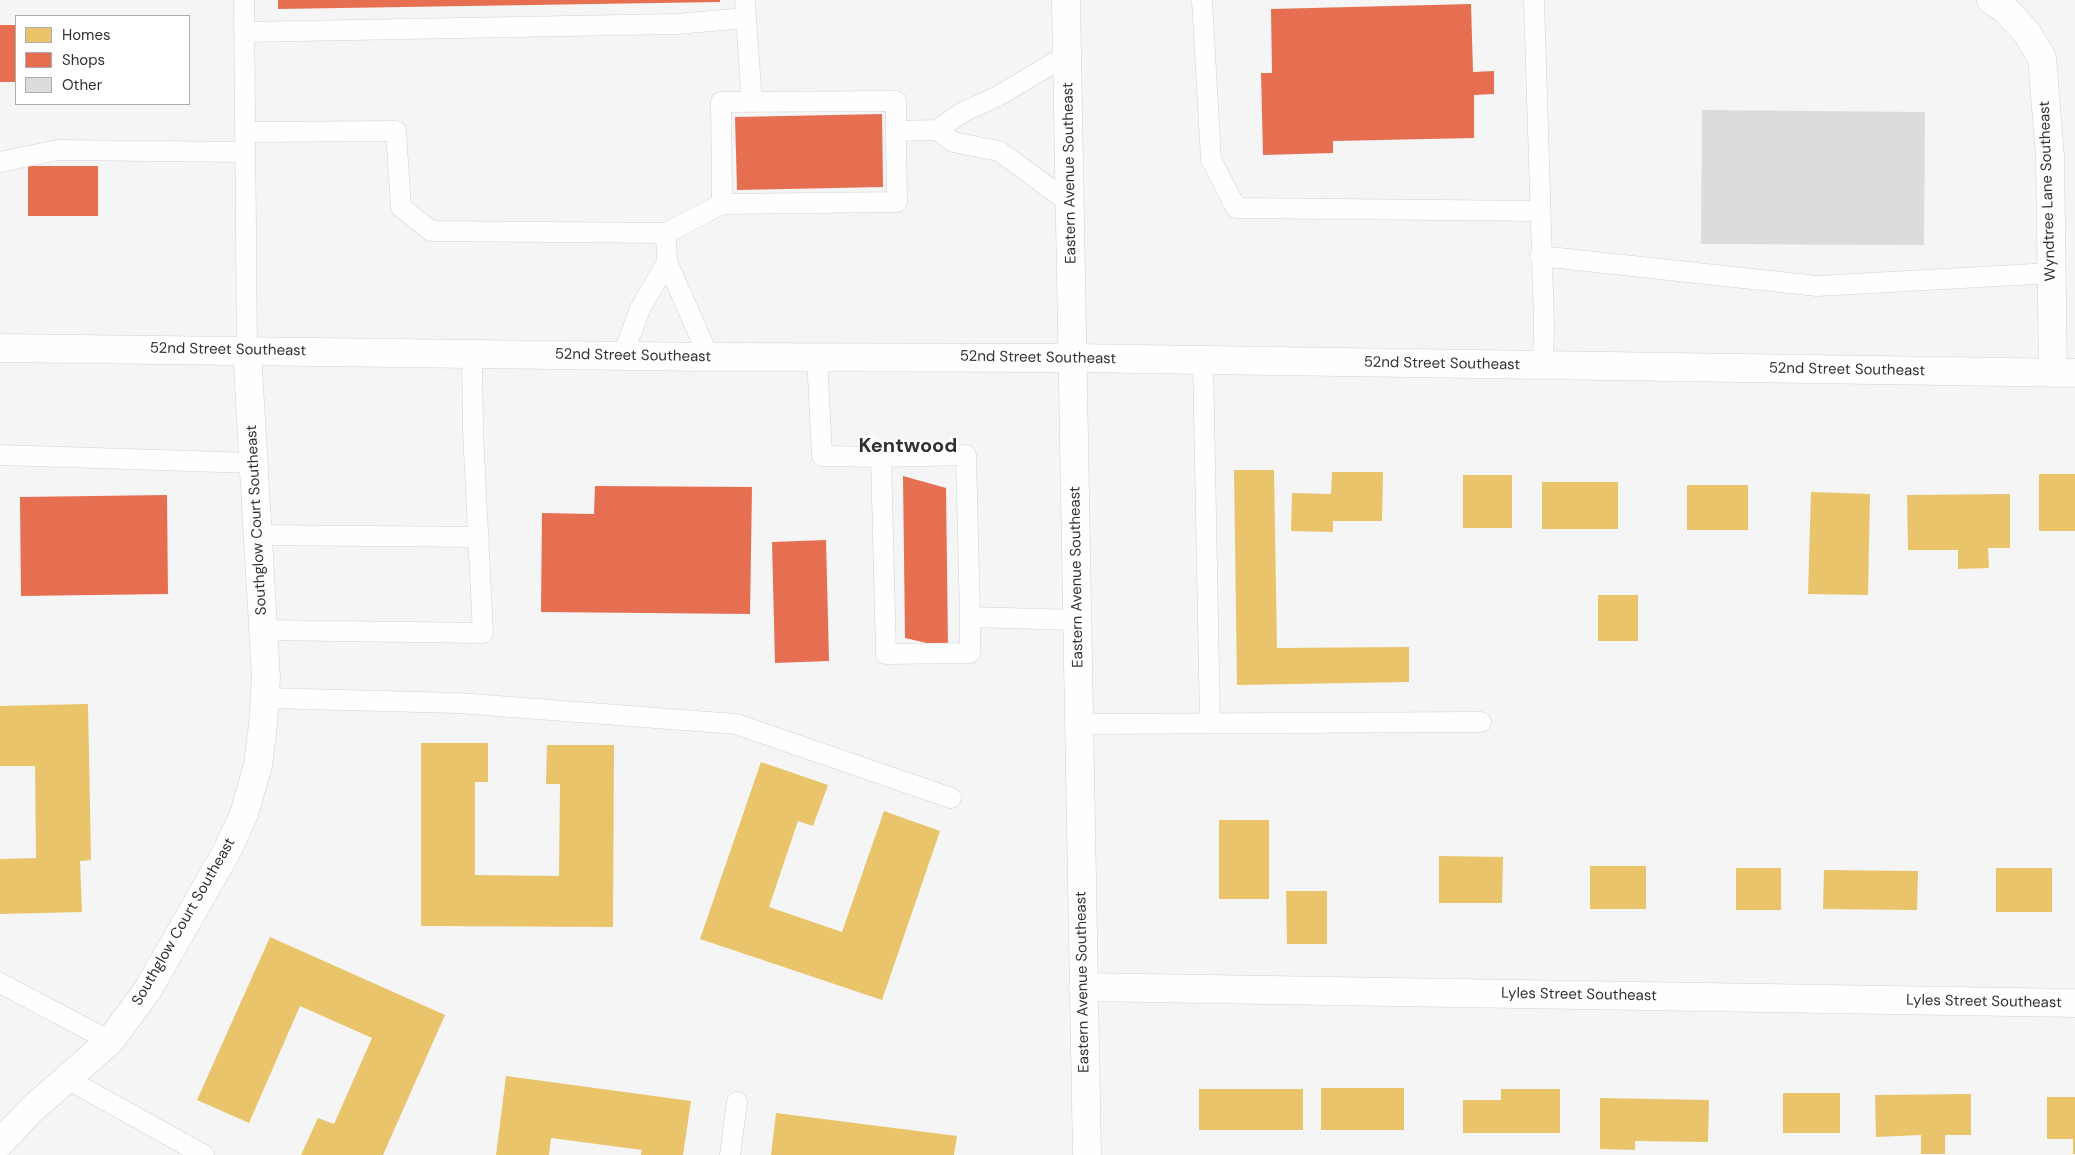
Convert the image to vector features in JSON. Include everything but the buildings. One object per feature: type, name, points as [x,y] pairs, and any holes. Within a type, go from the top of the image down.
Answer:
[{"type":"street","name":"Eastern Avenue Southeast","points":[[1066,0],[1087,1155]]},
{"type":"street","name":"Wyndtree Lane Southeast","points":[[1991,0],[2005,8],[2027,33],[2042,58],[2050,156],[2052,273],[2064,373]]},
{"type":"street","name":"52nd Street Southeast","points":[[0,348],[709,357],[1074,358],[2064,373]]},
{"type":"street","name":"Southglow Court Southeast","points":[[0,1143],[32,1109],[110,1041],[147,991],[226,853],[244,814],[258,765],[265,698],[263,630],[247,350]]},
{"type":"street","name":"Lyles Street Southeast","points":[[1083,986],[2075,1003]]},
{"type":"lane","points":[[244,0],[247,350]]},
{"type":"lane","points":[[1202,0],[1211,160],[1236,208],[1539,212]]},
{"type":"lane","points":[[1534,0],[1540,256],[1544,323],[1542,365]]},
{"type":"lane","points":[[244,32],[401,31],[677,24],[746,9],[752,102]]},
{"type":"lane","points":[[896,131],[937,130],[963,112],[998,96],[1067,55]]},
{"type":"lane","points":[[0,162],[58,150],[245,142],[396,131],[401,207],[431,231],[666,233],[722,204],[781,196],[845,195],[897,202],[896,101],[843,108],[780,109],[752,102],[721,102],[722,204]]},
{"type":"lane","points":[[937,130],[953,142],[1000,151],[1071,204]]},
{"type":"lane","points":[[666,233],[667,262],[709,357]]},
{"type":"lane","points":[[1540,256],[1817,286],[2052,273]]},
{"type":"lane","points":[[623,355],[640,309],[667,262]]},
{"type":"lane","points":[[263,630],[483,633],[473,431],[472,353]]},
{"type":"lane","points":[[817,357],[822,456],[966,455],[970,653],[886,654],[881,457]]},
{"type":"lane","points":[[1203,360],[1210,723]]},
{"type":"lane","points":[[0,456],[254,463]]},
{"type":"lane","points":[[258,535],[479,536]]},
{"type":"lane","points":[[970,617],[1078,620]]},
{"type":"lane","points":[[265,698],[458,703],[736,724],[951,798]]},
{"type":"lane","points":[[1079,724],[1481,722]]},
{"type":"lane","points":[[0,983],[110,1041]]},
{"type":"lane","points":[[67,1079],[204,1155]]},
{"type":"lane","points":[[730,1155],[738,1102]]},
{"type":"district","name":"Kentwood","points":[[908,447]]}]
